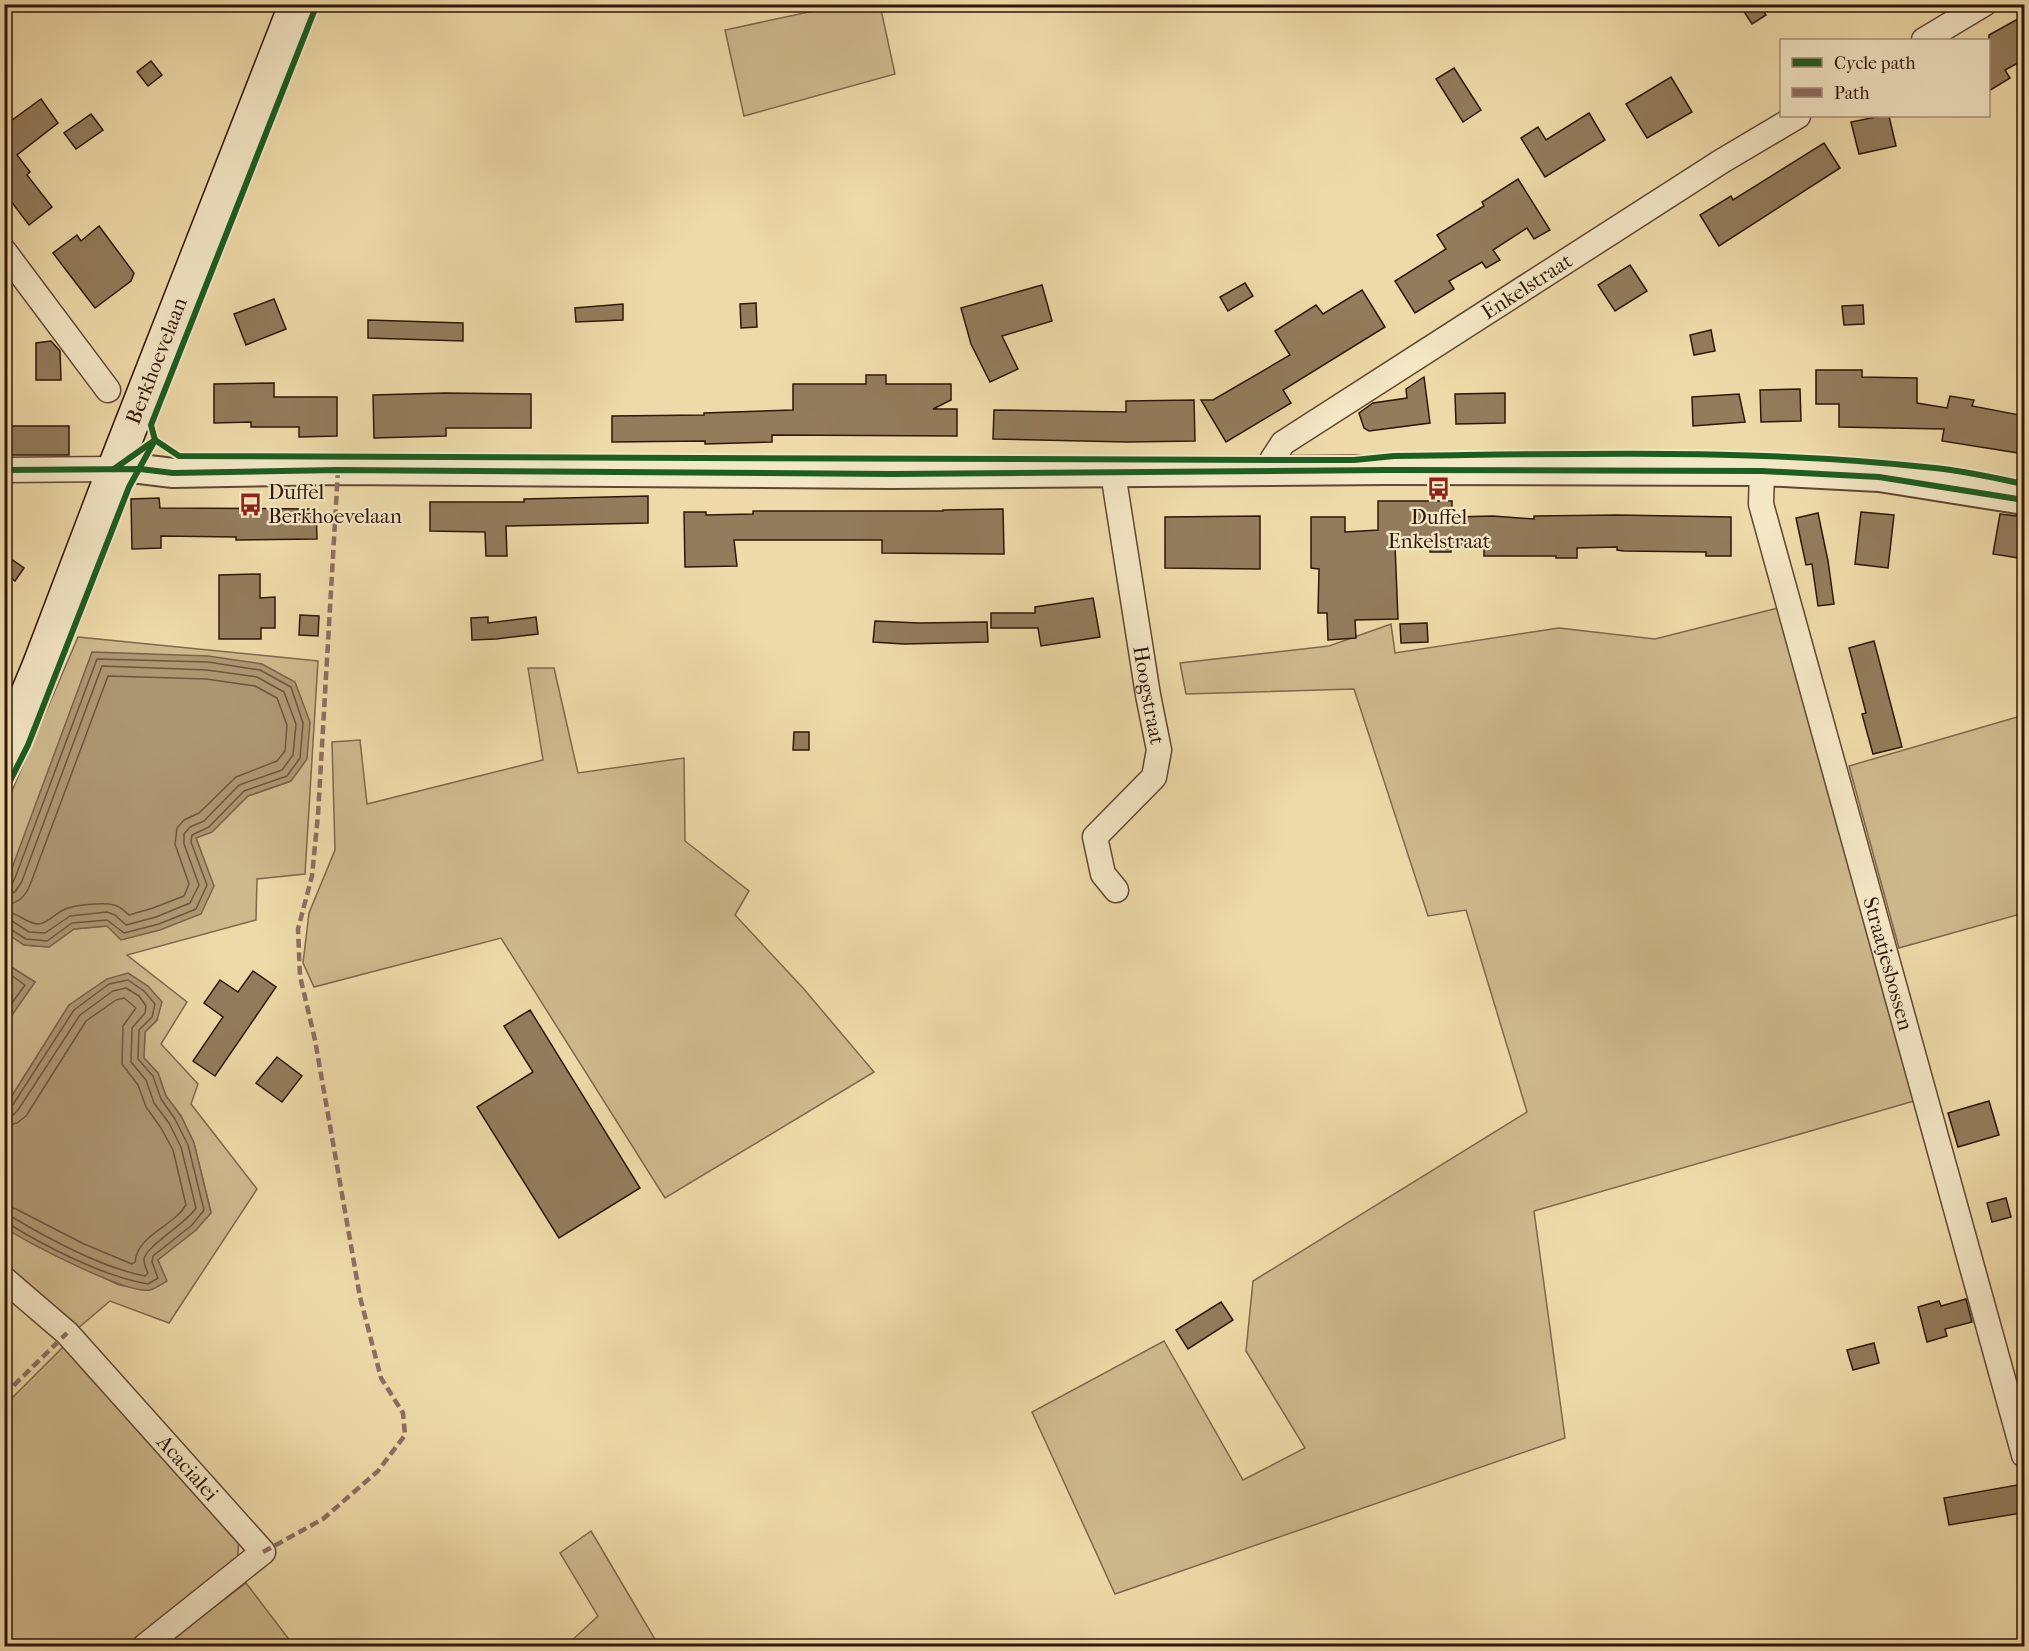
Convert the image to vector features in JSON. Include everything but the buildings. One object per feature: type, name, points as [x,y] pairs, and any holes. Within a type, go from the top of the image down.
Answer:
[{"type":"main road","name":"Berkhoevelaan","points":[[4,750],[39,666],[296,4]]},
{"type":"street","points":[[1925,39],[1984,4]]},
{"type":"street","name":"Enkelstraat","points":[[1271,471],[1272,460],[1282,443],[1722,161],[1796,117]]},
{"type":"street","points":[[4,251],[108,390]]},
{"type":"street","points":[[4,470],[892,474],[1761,471],[1880,477],[2025,500]]},
{"type":"street","name":"Straatjesbossen","points":[[1761,471],[1761,504],[2025,1455]]},
{"type":"street","name":"Hoogstraat","points":[[1113,473],[1159,750],[1154,777],[1095,837],[1103,874],[1116,890]]},
{"type":"street","name":"Acacialei","points":[[4,1279],[67,1333],[263,1552],[145,1647]]},
{"type":"shaded area","points":[[846,4],[880,5],[895,74],[744,116],[725,30]]},
{"type":"shaded area","points":[[1778,608],[1914,1101],[1534,1211],[1565,1438],[1115,1594],[1032,1412],[1164,1341],[1243,1480],[1305,1448],[1246,1351],[1253,1281],[1527,1112],[1466,910],[1428,916],[1354,689],[1186,694],[1180,663],[1329,646],[1391,624],[1395,653],[1559,628],[1655,639]]},
{"type":"shaded area","points":[[78,637],[318,661],[305,874],[257,879],[256,920],[127,955],[187,1002],[161,1044],[198,1084],[191,1104],[257,1189],[169,1323],[110,1301],[77,1329],[5,1264],[5,1228],[119,1285],[149,1290],[157,1260],[196,1230],[211,1212],[194,1143],[181,1116],[166,1096],[158,1073],[144,1058],[145,1032],[157,1020],[69,1005],[5,1107],[5,1025],[35,982],[5,963],[5,932],[24,945],[49,947],[74,929],[107,926],[213,885],[196,838],[248,796],[291,781],[10,876],[5,887],[5,807]]},
{"type":"shaded area","points":[[528,668],[554,668],[578,773],[684,758],[685,841],[749,891],[735,915],[803,988],[874,1072],[665,1198],[501,938],[314,987],[303,963],[309,913],[335,850],[332,742],[360,740],[367,804],[543,760]]},
{"type":"shaded area","points":[[2024,715],[2024,913],[1899,948],[1849,766]]},
{"type":"shaded area","points":[[65,1345],[239,1536],[237,1569],[138,1646],[5,1646],[5,1405]]},
{"type":"shaded area","points":[[591,1531],[659,1646],[571,1646],[569,1643],[598,1616],[560,1553]]},
{"type":"shaded area","points":[[246,1583],[294,1646],[163,1646]]},
{"type":"water","points":[[92,652],[208,656],[262,664],[295,682],[310,722],[307,759],[291,781],[248,796],[212,832],[196,838],[214,886],[201,914],[160,930],[121,940],[107,926],[74,929],[49,947],[24,945],[5,932],[5,887]]},
{"type":"water","points":[[5,963],[35,982],[5,1025]]},
{"type":"water","points":[[128,973],[148,986],[162,1002],[157,1020],[145,1032],[144,1058],[158,1073],[166,1096],[181,1116],[194,1143],[211,1213],[196,1230],[158,1260],[167,1281],[150,1290],[138,1289],[100,1276],[54,1255],[5,1228],[5,1107],[69,1005],[107,979]]},
{"type":"marked path","points":[[263,1552],[323,1519],[378,1471],[405,1435],[403,1413],[381,1378],[360,1297],[315,1040],[300,976],[298,929],[312,876],[318,815],[338,470]]},
{"type":"marked path","points":[[4,1395],[67,1333]]},
{"type":"cycle path","points":[[4,793],[28,745],[129,487],[155,440],[151,425],[317,4]]},
{"type":"cycle path","points":[[114,469],[155,440],[179,456],[1354,460],[1394,456],[1732,455],[1800,457],[1935,468],[2024,484]]},
{"type":"cycle path","points":[[4,470],[140,469],[173,473],[338,470],[892,474],[1386,470],[1762,471],[1879,477],[2024,500]]},
{"type":"place","name":"Duffel Enkelstraat","points":[[1439,489]]},
{"type":"place","name":"Duffel Berkhoevelaan","points":[[250,504]]}]
